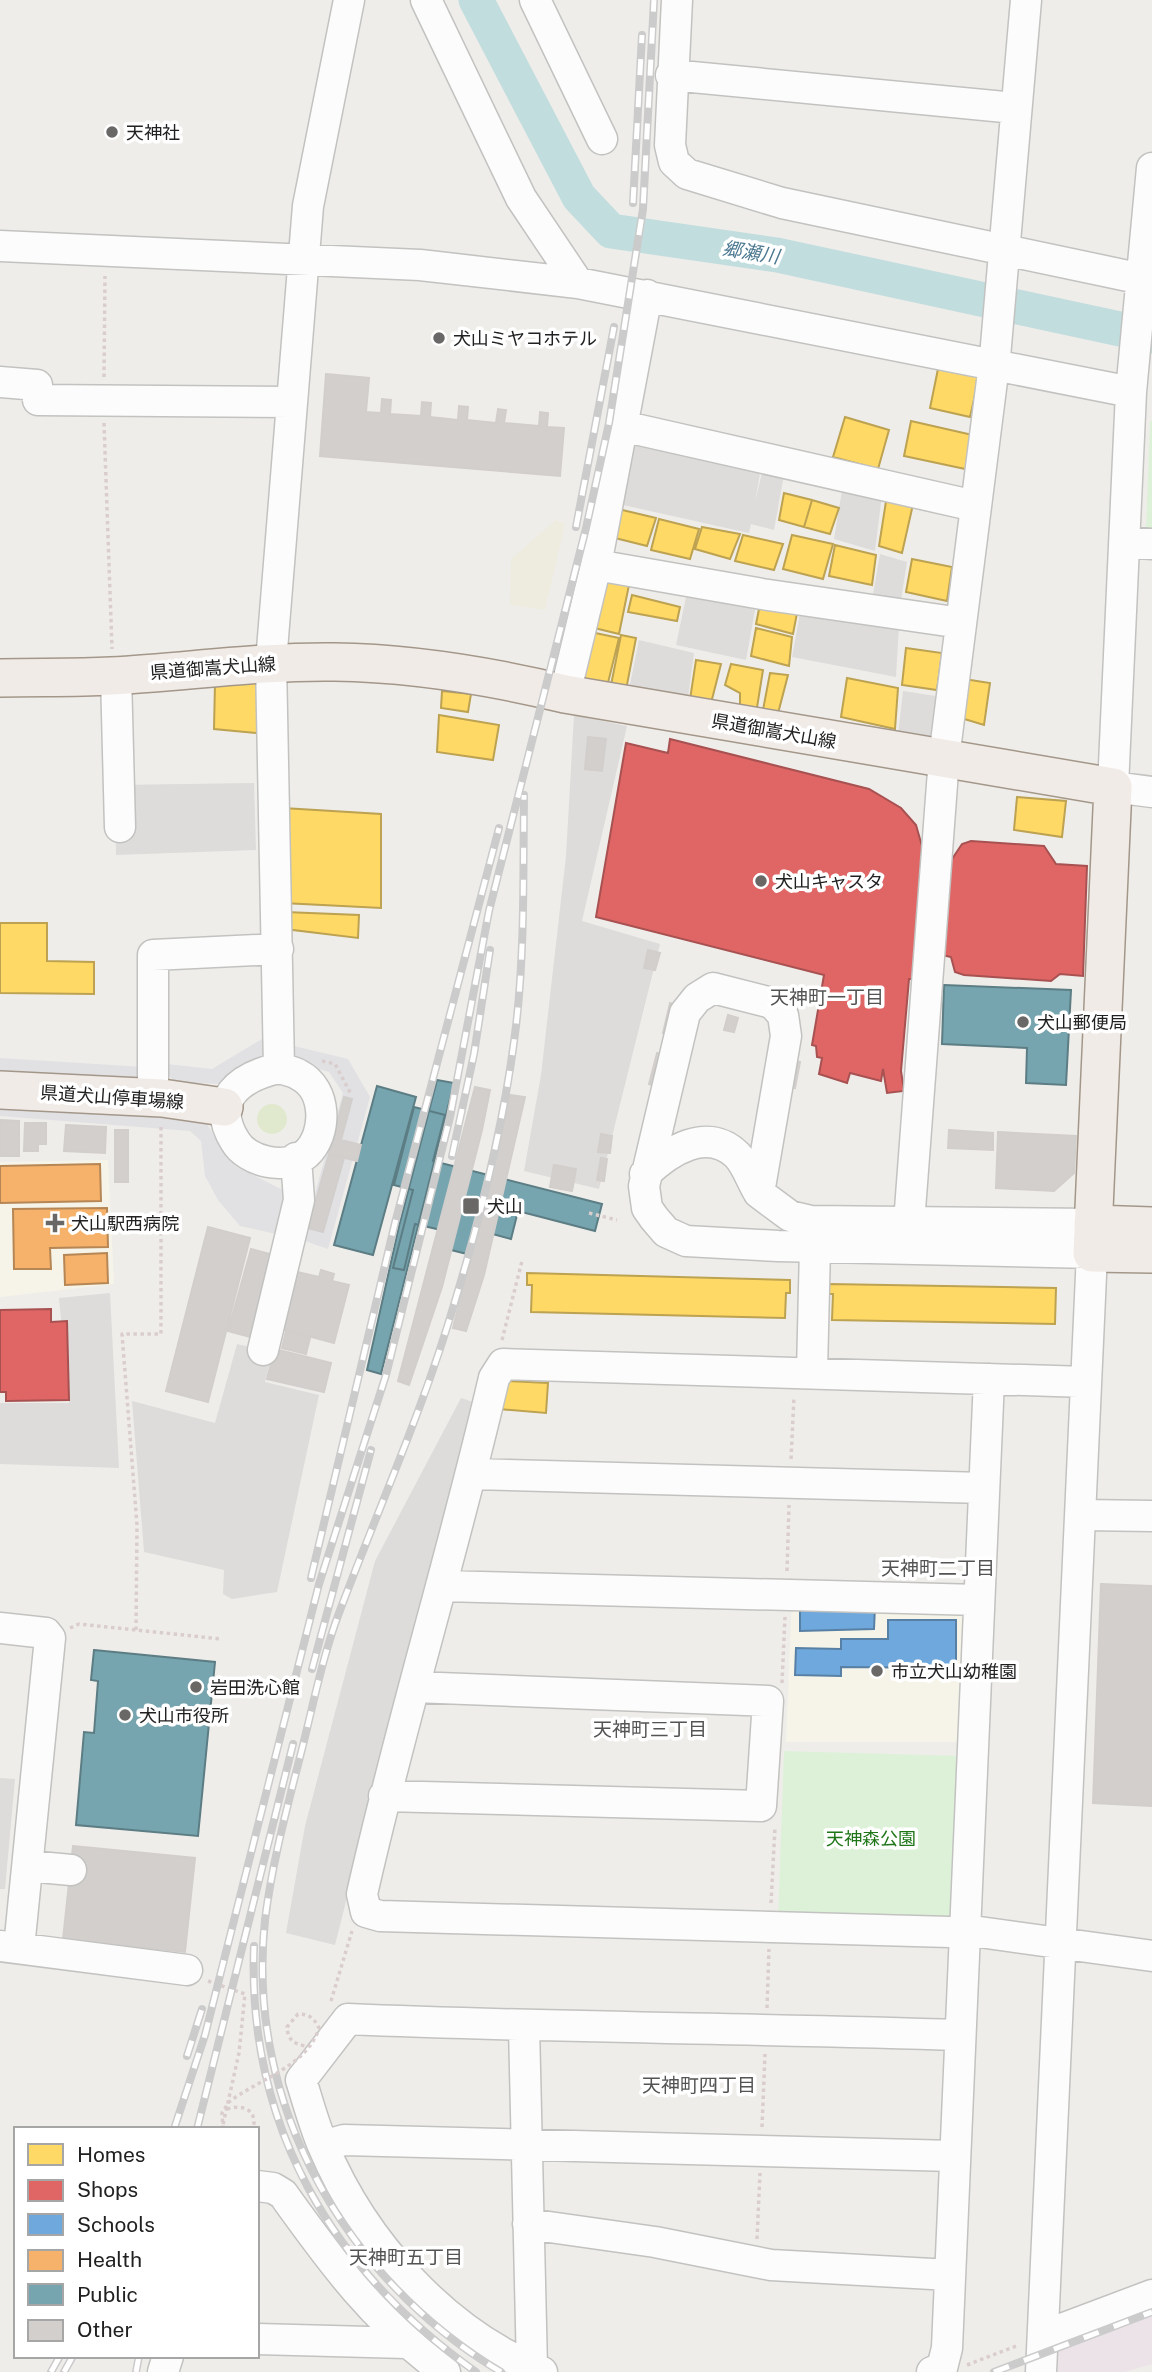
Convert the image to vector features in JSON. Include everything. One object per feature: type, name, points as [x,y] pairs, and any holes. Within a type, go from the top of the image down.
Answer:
[{"type":"main road","name":"県道御嵩犬山線","points":[[0,678],[114,676],[271,662],[337,662],[476,676],[565,694],[1113,787]]},
{"type":"main road","points":[[1093,1239],[1113,787]]},
{"type":"main road","name":"県道犬山停車場線","points":[[0,1090],[157,1109],[224,1107]]},
{"type":"main road","points":[[1093,1239],[1152,1226]]},
{"type":"main road","points":[[1093,1239],[1152,1254]]},
{"type":"street","points":[[279,1068],[271,662],[308,206],[349,0]]},
{"type":"street","points":[[426,0],[521,198],[578,283]]},
{"type":"street","points":[[535,0],[602,139]]},
{"type":"street","points":[[677,0],[671,75],[670,145],[674,162],[687,174],[782,203],[1004,254],[1146,280]]},
{"type":"street","points":[[909,1223],[944,758],[994,362],[1026,0]]},
{"type":"street","points":[[671,75],[1016,108]]},
{"type":"street","points":[[1152,168],[1146,280],[1131,392],[1139,543],[1113,787],[1152,792]]},
{"type":"street","points":[[0,246],[304,257],[420,265],[578,283],[994,362],[1131,392]]},
{"type":"street","points":[[565,694],[596,565],[647,295]]},
{"type":"street","points":[[0,382],[37,385],[38,400],[292,401]]},
{"type":"street","points":[[622,426],[975,506]]},
{"type":"street","points":[[596,565],[762,594],[961,623]]},
{"type":"street","points":[[114,676],[120,827]]},
{"type":"street","points":[[157,1109],[153,955],[278,949]]},
{"type":"street","points":[[758,1193],[786,1035],[783,1015],[772,1003],[713,988],[696,998],[685,1013],[645,1174],[647,1208],[666,1232],[686,1241],[816,1247],[1093,1239]]},
{"type":"street","points":[[279,1068],[301,1075],[314,1088],[322,1110],[319,1134],[305,1155],[282,1163],[256,1160],[239,1147],[227,1128],[224,1107],[234,1088],[256,1073],[279,1068]]},
{"type":"street","points":[[645,1174],[677,1147],[719,1144],[737,1155],[758,1193],[790,1216],[811,1221],[909,1223],[1093,1239]]},
{"type":"street","points":[[263,1350],[299,1200],[296,1158]]},
{"type":"street","points":[[1041,2372],[1083,1515],[1093,1239]]},
{"type":"street","points":[[812,1372],[816,1247]]},
{"type":"street","points":[[1086,1382],[503,1364],[494,1378],[471,1474],[384,1796],[362,1894],[366,1912],[380,1916],[770,1928],[950,1932],[965,1930],[1152,1956]]},
{"type":"street","points":[[937,2370],[947,2348],[989,1378]]},
{"type":"street","points":[[471,1474],[984,1488]]},
{"type":"street","points":[[1083,1515],[1152,1516]]},
{"type":"street","points":[[441,1586],[979,1600]]},
{"type":"street","points":[[0,1628],[37,1631],[46,1633],[50,1638],[28,1866],[9,1947],[187,1970]]},
{"type":"street","points":[[384,1796],[761,1806],[768,1701],[414,1687]]},
{"type":"street","points":[[28,1866],[71,1870]]},
{"type":"street","points":[[537,2370],[432,2301],[381,2246],[349,2199],[323,2146],[301,2080],[348,2019],[524,2027],[766,2029],[960,2035]]},
{"type":"street","points":[[524,2027],[528,2224],[537,2370]]},
{"type":"street","points":[[323,2146],[344,2140],[954,2156]]},
{"type":"street","points":[[259,2186],[273,2188],[283,2194],[344,2279],[405,2343],[445,2372]]},
{"type":"street","points":[[528,2224],[655,2242],[757,2262],[950,2275]]},
{"type":"street","points":[[1043,2336],[1152,2295]]},
{"type":"street","points":[[259,2339],[405,2343]]},
{"type":"path","points":[[105,249],[104,400],[114,676]]},
{"type":"path","points":[[136,1630],[137,1525],[122,1334],[160,1334],[157,1109]]},
{"type":"path","points":[[589,1213],[617,1220]]},
{"type":"path","points":[[503,1364],[498,1358],[522,1261]]},
{"type":"path","points":[[50,1638],[79,1624],[221,1639]]},
{"type":"path","points":[[329,2008],[356,1917],[366,1912]]},
{"type":"path","points":[[757,2262],[770,1928]]},
{"type":"path","points":[[187,1970],[192,1976],[245,1994],[239,2053],[223,2127]]},
{"type":"path","points":[[223,2127],[222,2113],[229,2102],[300,2058],[315,2041],[317,2035],[319,2028],[315,2020],[308,2014],[298,2014],[287,2027],[288,2036],[293,2043],[305,2046],[317,2035],[324,2028]]},
{"type":"path","points":[[227,2109],[239,2105],[246,2108],[252,2114],[253,2127]]},
{"type":"path","points":[[937,2370],[951,2371],[1043,2336]]},
{"type":"shaded area","points":[[631,432],[762,462],[755,502],[764,464],[785,469],[774,530],[751,524],[749,533],[614,503]]},
{"type":"shaded area","points":[[843,484],[882,495],[875,551],[834,539]]},
{"type":"shaded area","points":[[556,520],[565,524],[545,610],[510,605],[511,559]]},
{"type":"shaded area","points":[[880,554],[907,562],[900,606],[872,600]]},
{"type":"shaded area","points":[[688,588],[757,599],[746,660],[676,645]]},
{"type":"shaded area","points":[[801,608],[899,626],[896,677],[792,657]]},
{"type":"shaded area","points":[[639,640],[694,653],[687,705],[628,694]]},
{"type":"shaded area","points":[[903,691],[936,696],[933,739],[898,735]]},
{"type":"shaded area","points":[[574,715],[627,726],[582,921],[660,944],[599,1189],[524,1171],[541,1075],[566,856]]},
{"type":"shaded area","points":[[254,783],[256,850],[116,855],[115,785]]},
{"type":"shaded area","points":[[272,1033],[271,1052],[220,1084],[175,1082],[168,1075],[167,1064],[212,1069]]},
{"type":"shaded area","points":[[286,1044],[348,1059],[370,1097],[328,1249],[302,1240],[343,1093],[329,1072],[297,1063]]},
{"type":"shaded area","points":[[0,1058],[144,1067],[136,1080],[0,1071]]},
{"type":"shaded area","points":[[0,1103],[192,1116],[207,1124],[227,1158],[237,1167],[283,1190],[286,1198],[276,1234],[240,1226],[218,1200],[205,1176],[201,1141],[190,1131],[0,1116]]},
{"type":"shaded area","name":"犬山駅西病院","points":[[108,1160],[114,1284],[0,1297],[0,1162]]},
{"type":"shaded area","points":[[110,1293],[119,1468],[0,1464],[0,1403],[69,1403],[59,1298]]},
{"type":"shaded area","points":[[237,1344],[273,1352],[265,1382],[319,1395],[277,1592],[232,1599],[223,1594],[224,1570],[144,1552],[132,1401],[215,1423]]},
{"type":"shaded area","points":[[461,1398],[473,1402],[335,1945],[286,1933],[305,1826],[375,1561]]},
{"type":"shaded area","name":"市立犬山幼稚園","points":[[792,1599],[968,1600],[963,1742],[786,1742]]},
{"type":"shaded area","points":[[0,1778],[15,1779],[5,1889],[0,1889]]},
{"type":"shaded area","points":[[1152,2301],[1152,2364],[1125,2372],[1058,2372],[1049,2342]]},
{"type":"green space","points":[[1150,421],[1152,529],[1146,529]]},
{"type":"green space","points":[[272,1104],[278,1105],[286,1113],[286,1125],[278,1133],[272,1134],[266,1133],[258,1125],[257,1119],[258,1113],[266,1105]]},
{"type":"green space","name":"天神森公園","points":[[784,1751],[964,1756],[957,1917],[778,1919]]},
{"type":"building: Homes","points":[[939,364],[980,373],[970,417],[930,408]]},
{"type":"building: Homes","points":[[845,417],[889,430],[878,469],[833,457]]},
{"type":"building: Homes","points":[[911,421],[977,436],[970,470],[904,456]]},
{"type":"building: Homes","points":[[784,493],[812,500],[804,527],[779,520]]},
{"type":"building: Homes","points":[[887,495],[914,500],[902,553],[879,546]]},
{"type":"building: Homes","points":[[812,500],[839,508],[830,534],[804,527]]},
{"type":"building: Homes","points":[[614,508],[656,518],[647,546],[607,536]]},
{"type":"building: Homes","points":[[659,519],[699,529],[690,559],[651,550]]},
{"type":"building: Homes","points":[[702,527],[740,534],[730,559],[695,549]]},
{"type":"building: Homes","points":[[743,535],[783,544],[774,570],[735,561]]},
{"type":"building: Homes","points":[[792,535],[833,544],[823,579],[783,569]]},
{"type":"building: Homes","points":[[835,545],[876,555],[872,585],[829,576]]},
{"type":"building: Homes","points":[[912,559],[952,567],[947,601],[906,592]]},
{"type":"building: Homes","points":[[599,574],[630,580],[619,634],[586,626]]},
{"type":"building: Homes","points":[[632,595],[680,607],[677,621],[628,612]]},
{"type":"building: Homes","points":[[761,599],[798,608],[793,634],[756,624]]},
{"type":"building: Homes","points":[[756,628],[792,637],[789,666],[751,656]]},
{"type":"building: Homes","points":[[586,631],[619,638],[606,691],[574,682]]},
{"type":"building: Homes","points":[[621,635],[636,638],[626,690],[611,685]]},
{"type":"building: Homes","points":[[906,648],[942,653],[937,690],[902,685]]},
{"type":"building: Homes","points":[[696,660],[721,664],[709,711],[689,706]]},
{"type":"building: Homes","points":[[731,664],[763,670],[756,714],[740,709],[740,693],[725,685]]},
{"type":"building: Homes","points":[[770,673],[788,675],[776,721],[762,715]]},
{"type":"building: Homes","points":[[260,677],[257,733],[214,729],[215,683]]},
{"type":"building: Homes","points":[[847,678],[898,688],[895,729],[841,717]]},
{"type":"building: Homes","points":[[964,679],[990,683],[984,725],[961,718]]},
{"type":"building: Homes","points":[[442,691],[471,694],[468,712],[441,708]]},
{"type":"building: Homes","points":[[439,715],[499,725],[493,760],[437,752]]},
{"type":"building: Homes","points":[[1017,797],[1066,801],[1062,837],[1014,830]]},
{"type":"building: Homes","points":[[283,808],[381,814],[381,908],[283,903]]},
{"type":"building: Homes","points":[[285,912],[359,915],[358,938],[285,929]]},
{"type":"building: Homes","points":[[0,923],[47,923],[47,961],[94,962],[94,994],[0,993]]},
{"type":"building: Homes","points":[[527,1273],[790,1280],[790,1293],[786,1293],[785,1318],[531,1312],[532,1285],[527,1285]]},
{"type":"building: Homes","points":[[829,1284],[1056,1288],[1055,1324],[832,1320],[833,1294],[829,1294]]},
{"type":"building: Homes","points":[[507,1381],[548,1383],[546,1413],[499,1409]]},
{"type":"building: Shops","name":"犬山キャスタ","points":[[670,739],[869,789],[901,808],[916,825],[922,846],[913,979],[909,979],[901,1071],[904,1091],[887,1093],[883,1069],[881,1081],[850,1073],[847,1083],[819,1074],[822,1058],[817,1057],[816,1046],[812,1045],[824,975],[596,917],[626,743],[668,753]]},
{"type":"building: Shops","points":[[971,841],[1044,846],[1056,864],[1087,866],[1083,976],[1060,974],[1051,981],[964,975],[955,972],[951,957],[937,954],[940,859],[952,859],[962,844]]},
{"type":"building: Shops","points":[[51,1309],[51,1322],[67,1321],[69,1400],[6,1401],[6,1392],[0,1392],[0,1310]]},
{"type":"building: Schools","points":[[800,1606],[875,1606],[874,1629],[800,1631]]},
{"type":"building: Schools","points":[[888,1620],[956,1620],[956,1668],[841,1667],[841,1676],[795,1675],[796,1648],[841,1649],[841,1639],[888,1639]]},
{"type":"building: Health","points":[[100,1164],[101,1201],[0,1203],[0,1166]]},
{"type":"building: Health","points":[[107,1208],[108,1247],[50,1248],[51,1269],[14,1269],[13,1209]]},
{"type":"building: Health","points":[[107,1253],[108,1283],[65,1285],[64,1255]]},
{"type":"building: Public","points":[[944,985],[1071,990],[1066,1085],[1026,1083],[1027,1048],[942,1044]]},
{"type":"building: Public","points":[[437,1080],[454,1083],[381,1374],[367,1370],[399,1226]]},
{"type":"building: Public","points":[[377,1086],[416,1097],[373,1255],[334,1245]]},
{"type":"building: Public","name":"犬山","points":[[414,1107],[445,1115],[433,1161],[602,1204],[595,1231],[518,1211],[511,1239],[489,1233],[478,1274],[470,1272],[475,1256],[447,1249],[443,1265],[433,1263],[441,1230],[415,1224],[404,1270],[393,1268],[413,1190],[394,1185]]},
{"type":"building: Public","points":[[94,1650],[215,1662],[198,1836],[76,1825],[84,1732],[94,1733],[98,1681],[91,1680]]},
{"type":"building: Other","points":[[326,374],[369,378],[366,412],[381,413],[382,399],[391,400],[390,414],[421,416],[422,402],[431,403],[430,417],[458,420],[459,406],[468,407],[467,420],[496,423],[498,409],[506,410],[504,423],[539,426],[540,412],[548,413],[547,427],[564,428],[560,476],[320,456]]},
{"type":"building: Other","points":[[588,737],[606,739],[602,771],[585,769]]},
{"type":"building: Other","points":[[648,950],[660,953],[655,970],[644,968]]},
{"type":"building: Other","points":[[670,1003],[676,1005],[669,1034],[663,1033]]},
{"type":"building: Other","points":[[728,1015],[738,1018],[734,1032],[724,1030]]},
{"type":"building: Other","points":[[657,1053],[664,1054],[656,1086],[649,1084]]},
{"type":"building: Other","points":[[794,1061],[800,1062],[795,1088],[789,1087]]},
{"type":"building: Other","points":[[475,1087],[490,1090],[482,1130],[442,1287],[409,1385],[398,1381]]},
{"type":"building: Other","points":[[510,1095],[525,1097],[484,1275],[466,1331],[453,1328]]},
{"type":"building: Other","points":[[344,1097],[352,1099],[341,1140],[333,1138]]},
{"type":"building: Other","points":[[0,1120],[19,1121],[19,1156],[0,1156]]},
{"type":"building: Other","points":[[25,1123],[46,1123],[46,1144],[38,1144],[38,1151],[24,1151]]},
{"type":"building: Other","points":[[66,1125],[106,1127],[105,1153],[64,1151]]},
{"type":"building: Other","points":[[115,1130],[128,1130],[128,1182],[115,1182]]},
{"type":"building: Other","points":[[949,1130],[993,1133],[993,1150],[948,1148]]},
{"type":"building: Other","points":[[998,1132],[1076,1136],[1074,1173],[1054,1191],[996,1188]]},
{"type":"building: Other","points":[[601,1134],[612,1136],[610,1153],[598,1152]]},
{"type":"building: Other","points":[[333,1138],[361,1145],[357,1161],[329,1154]]},
{"type":"building: Other","points":[[329,1154],[344,1158],[323,1232],[308,1228]]},
{"type":"building: Other","points":[[601,1158],[607,1159],[604,1181],[597,1180]]},
{"type":"building: Other","points":[[554,1165],[576,1169],[572,1191],[550,1187]]},
{"type":"building: Other","points":[[208,1227],[250,1238],[208,1402],[166,1391]]},
{"type":"building: Other","points":[[251,1249],[277,1256],[254,1338],[228,1331]]},
{"type":"building: Other","points":[[321,1270],[334,1274],[332,1281],[349,1285],[334,1343],[282,1329],[297,1272],[319,1277]]},
{"type":"building: Other","points":[[286,1331],[310,1338],[306,1354],[282,1348]]},
{"type":"building: Other","points":[[275,1349],[331,1363],[324,1392],[267,1379]]},
{"type":"building: Other","points":[[1101,1584],[1152,1586],[1152,1806],[1093,1803]]},
{"type":"building: Other","points":[[73,1846],[195,1858],[185,1952],[63,1939]]},
{"type":"waterway","name":"郷瀬川","points":[[476,0],[579,197],[611,231],[777,255],[1152,336]]},
{"type":"railway","points":[[175,2127],[205,2035],[319,1584],[386,1375],[450,1117],[489,911],[586,528],[609,423],[643,209],[654,0]]},
{"type":"railway","points":[[633,203],[642,35]]},
{"type":"railway","points":[[576,527],[614,327]]},
{"type":"railway","points":[[501,2372],[445,2333],[395,2288],[352,2237],[317,2180],[290,2119],[272,2055],[263,1988],[265,1920],[272,1878],[323,1665],[339,1613],[443,1341],[491,1165],[506,1095],[519,997],[524,795]]},
{"type":"railway","points":[[311,1578],[395,1223],[499,828]]},
{"type":"railway","points":[[452,1156],[474,1054],[490,950]]},
{"type":"railway","points":[[312,1669],[371,1450]]},
{"type":"railway","points":[[197,2127],[293,1744]]},
{"type":"railway","points":[[254,1946],[256,2012],[265,2074],[283,2133],[308,2188],[341,2240],[380,2288],[425,2332],[476,2372]]},
{"type":"railway","points":[[187,2056],[202,2009]]},
{"type":"railway","points":[[994,2372],[1152,2312]]},
{"type":"railway","points":[[51,2372],[59,2358]]},
{"type":"railway","points":[[64,2372],[72,2358]]},
{"type":"railway","points":[[136,2372],[139,2358]]},
{"type":"place","name":"天神社","points":[[112,132]]},
{"type":"place","name":"犬山ミヤコホテル","points":[[439,338]]},
{"type":"place","name":"犬山キャスタ","points":[[761,881]]},
{"type":"place","name":"犬山郵便局","points":[[1023,1022]]},
{"type":"place","name":"犬山","points":[[471,1206]]},
{"type":"place","name":"犬山駅西病院","points":[[55,1223]]},
{"type":"place","name":"市立犬山幼稚園","points":[[877,1671]]},
{"type":"place","name":"岩田洗心館","points":[[196,1687]]},
{"type":"place","name":"犬山市役所","points":[[125,1715]]},
{"type":"district","name":"天神町一丁目","points":[[827,997]]},
{"type":"district","name":"天神町二丁目","points":[[938,1568]]},
{"type":"district","name":"天神町三丁目","points":[[650,1729]]},
{"type":"district","name":"天神町四丁目","points":[[699,2085]]},
{"type":"district","name":"天神町五丁目","points":[[406,2257]]}]
